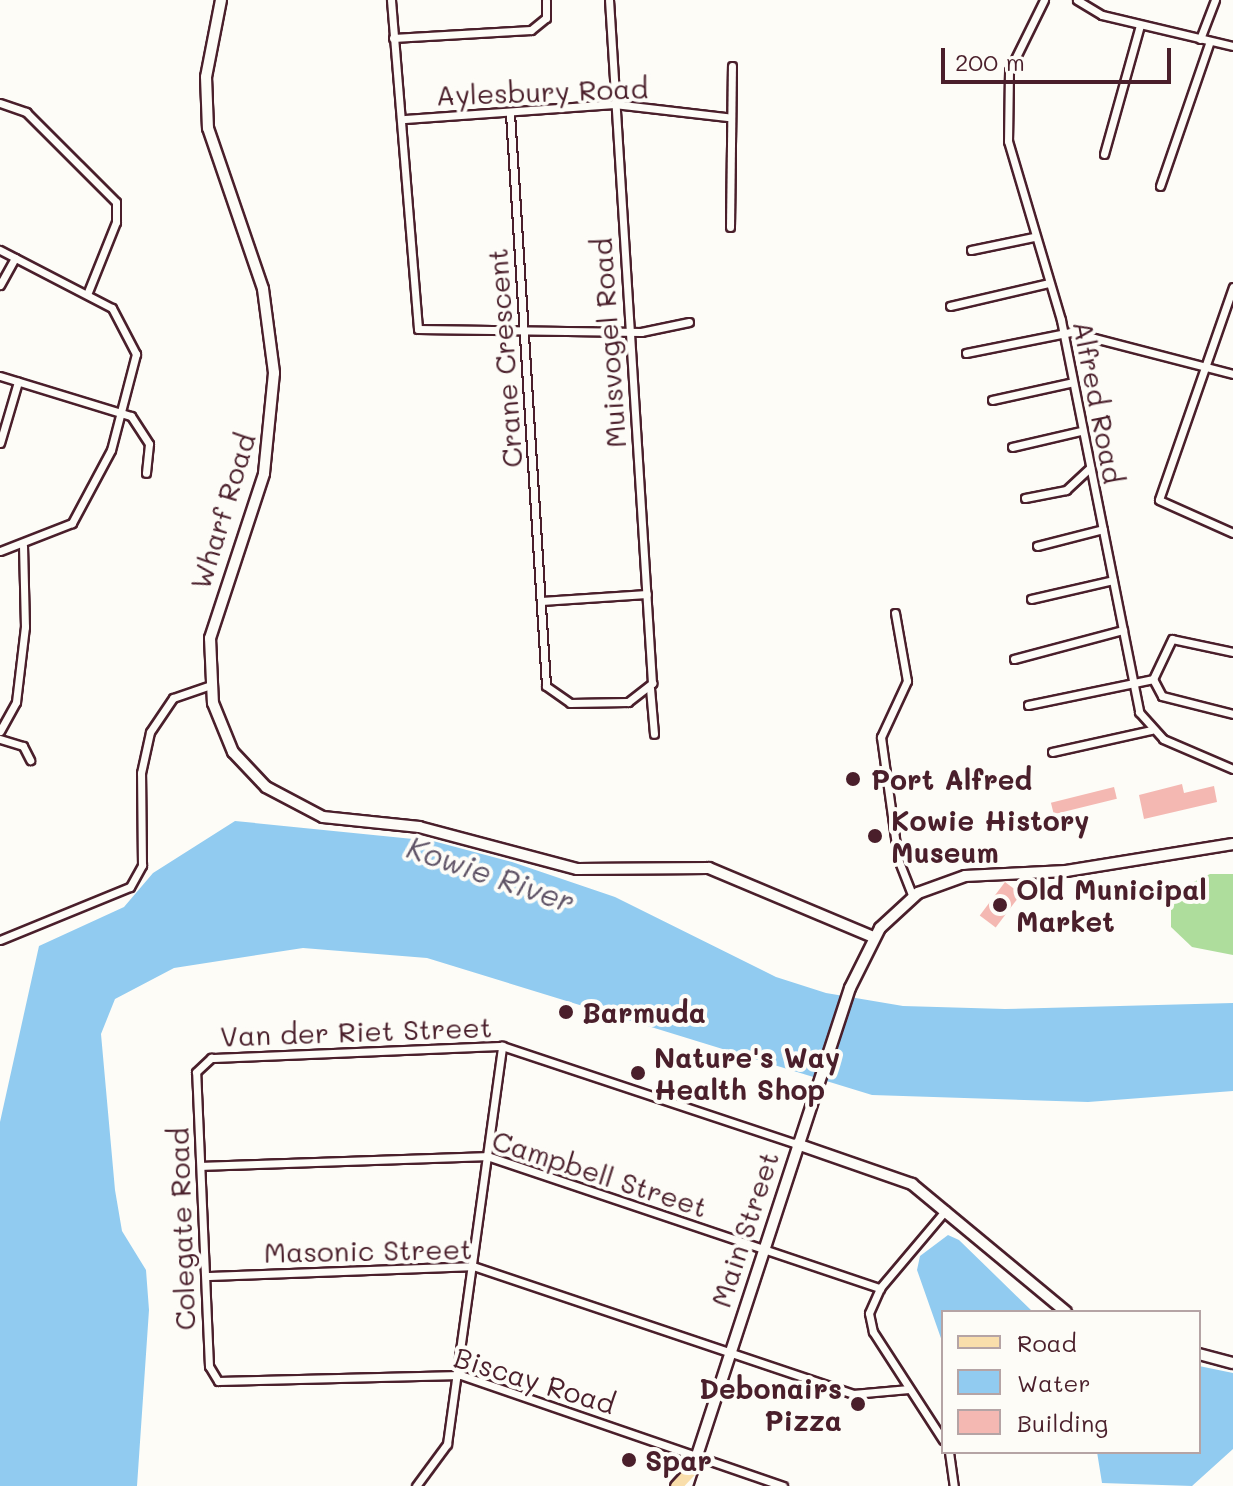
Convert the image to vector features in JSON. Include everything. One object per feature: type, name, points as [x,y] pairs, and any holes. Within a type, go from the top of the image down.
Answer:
[{"type":"main road","points":[[676,1486],[692,1469]]},
{"type":"street","name":"Wharf Road","points":[[221,0],[206,68],[208,128],[268,311],[274,416],[264,474],[212,627],[211,685],[233,752],[266,787],[310,812],[434,830],[562,866],[717,870],[873,937]]},
{"type":"street","points":[[391,0],[393,38],[405,119],[415,323],[428,332],[524,332],[678,329],[689,322]]},
{"type":"street","points":[[393,38],[531,30],[544,22],[546,0]]},
{"type":"street","name":"Muisvogel Road","points":[[609,0],[654,734]]},
{"type":"street","name":"Alfred Road","points":[[1044,0],[1012,61],[1006,103],[1008,141],[1063,331],[1069,383],[1090,468],[1133,679],[1151,730]]},
{"type":"street","points":[[1077,0],[1140,25],[1233,46]]},
{"type":"street","points":[[1200,39],[1215,0]]},
{"type":"street","points":[[1104,154],[1140,25]]},
{"type":"street","points":[[1160,186],[1210,41]]},
{"type":"street","points":[[730,227],[727,117],[732,66]]},
{"type":"street","points":[[0,103],[26,112],[116,202],[116,222],[88,292]]},
{"type":"street","name":"Aylesbury Road","points":[[405,119],[614,104],[727,117]]},
{"type":"street","name":"Crane Crescent","points":[[510,113],[546,686],[556,698],[620,703],[651,686]]},
{"type":"street","points":[[971,250],[1034,237]]},
{"type":"street","points":[[0,250],[88,292],[120,315],[135,344],[123,414],[72,523],[23,546],[0,551]]},
{"type":"street","points":[[0,285],[15,258]]},
{"type":"street","points":[[950,306],[1049,283]]},
{"type":"street","points":[[1233,287],[1159,500],[1233,533]]},
{"type":"street","points":[[966,353],[1063,331],[1233,374]]},
{"type":"street","points":[[0,376],[123,414],[147,437],[146,473]]},
{"type":"street","points":[[0,443],[18,382]]},
{"type":"street","points":[[992,400],[1069,383]]},
{"type":"street","points":[[1012,447],[1081,431]]},
{"type":"street","points":[[1025,498],[1066,490],[1090,468]]},
{"type":"street","points":[[1037,546],[1103,529]]},
{"type":"street","points":[[0,731],[16,702],[26,619],[23,546]]},
{"type":"street","points":[[1031,599],[1113,580]]},
{"type":"street","points":[[541,601],[647,594]]},
{"type":"street","points":[[895,613],[907,681],[881,737],[898,859],[913,897]]},
{"type":"street","points":[[1014,659],[1123,630]]},
{"type":"street","points":[[1153,679],[1172,639],[1233,652]]},
{"type":"street","points":[[1028,705],[1133,679],[1153,679]]},
{"type":"street","points":[[1153,679],[1162,696],[1233,714]]},
{"type":"street","points":[[0,940],[130,887],[142,865],[141,773],[150,732],[173,698],[211,685]]},
{"type":"street","points":[[1052,752],[1151,730],[1233,769]]},
{"type":"street","points":[[0,739],[23,746],[30,760]]},
{"type":"street","points":[[873,937],[913,897],[965,876],[1066,871],[1233,844]]},
{"type":"street","name":"Main Street","points":[[687,1486],[761,1249],[850,988],[873,937]]},
{"type":"street","points":[[416,1486],[429,1473],[447,1444],[460,1375],[502,1046]]},
{"type":"street","name":"Van der Riet Street","points":[[196,1072],[211,1058],[502,1046],[797,1144]]},
{"type":"street","name":"Colegate Road","points":[[196,1072],[210,1372],[218,1381]]},
{"type":"street","points":[[797,1144],[896,1175],[947,1209],[1064,1310]]},
{"type":"street","name":"Campbell Street","points":[[202,1166],[487,1156],[880,1288]]},
{"type":"street","points":[[941,1437],[871,1327],[880,1288],[947,1209]]},
{"type":"street","name":"Masonic Street","points":[[206,1276],[473,1266],[853,1394],[909,1389]]},
{"type":"street","points":[[1201,1355],[1233,1363]]},
{"type":"street","name":"Biscay Road","points":[[218,1381],[460,1375],[696,1453],[783,1486]]},
{"type":"street","points":[[895,1392],[900,1375]]},
{"type":"street","points":[[949,1454],[954,1486]]},
{"type":"street","points":[[427,1486],[429,1473]]},
{"type":"green space","points":[[1210,874],[1233,874],[1233,955],[1192,947],[1171,927],[1171,893]]},
{"type":"water","name":"Kowie River","points":[[235,821],[433,841],[512,862],[615,897],[776,977],[826,993],[903,1006],[1005,1009],[1233,1003],[1233,1091],[1088,1102],[872,1095],[427,958],[303,948],[174,968],[115,999],[101,1034],[115,1190],[122,1231],[146,1270],[149,1310],[137,1486],[0,1486],[0,1122],[39,946],[124,907],[153,873]]},
{"type":"water","points":[[948,1235],[959,1240],[1031,1310],[941,1310],[941,1338],[917,1270],[920,1256]]},
{"type":"water","points":[[1201,1366],[1233,1373],[1233,1449],[1192,1486],[1102,1483],[1097,1454],[1201,1454]]},
{"type":"building","points":[[1182,784],[1184,793],[1214,786],[1217,802],[1144,819],[1139,795]]},
{"type":"building","points":[[1114,787],[1117,799],[1054,814],[1051,803]]},
{"type":"building","name":"Old Municipal Market","points":[[1005,882],[1021,894],[996,928],[980,916]]},
{"type":"place","name":"Port Alfred","points":[[853,779]]},
{"type":"place","name":"Kowie History Museum","points":[[875,836]]},
{"type":"place","name":"Old Municipal Market","points":[[1000,905]]},
{"type":"place","name":"Barmuda","points":[[566,1012]]},
{"type":"place","name":"Nature's Way Health Shop","points":[[638,1073]]},
{"type":"place","name":"Debonairs Pizza","points":[[858,1404]]},
{"type":"place","name":"Spar","points":[[629,1460]]}]
